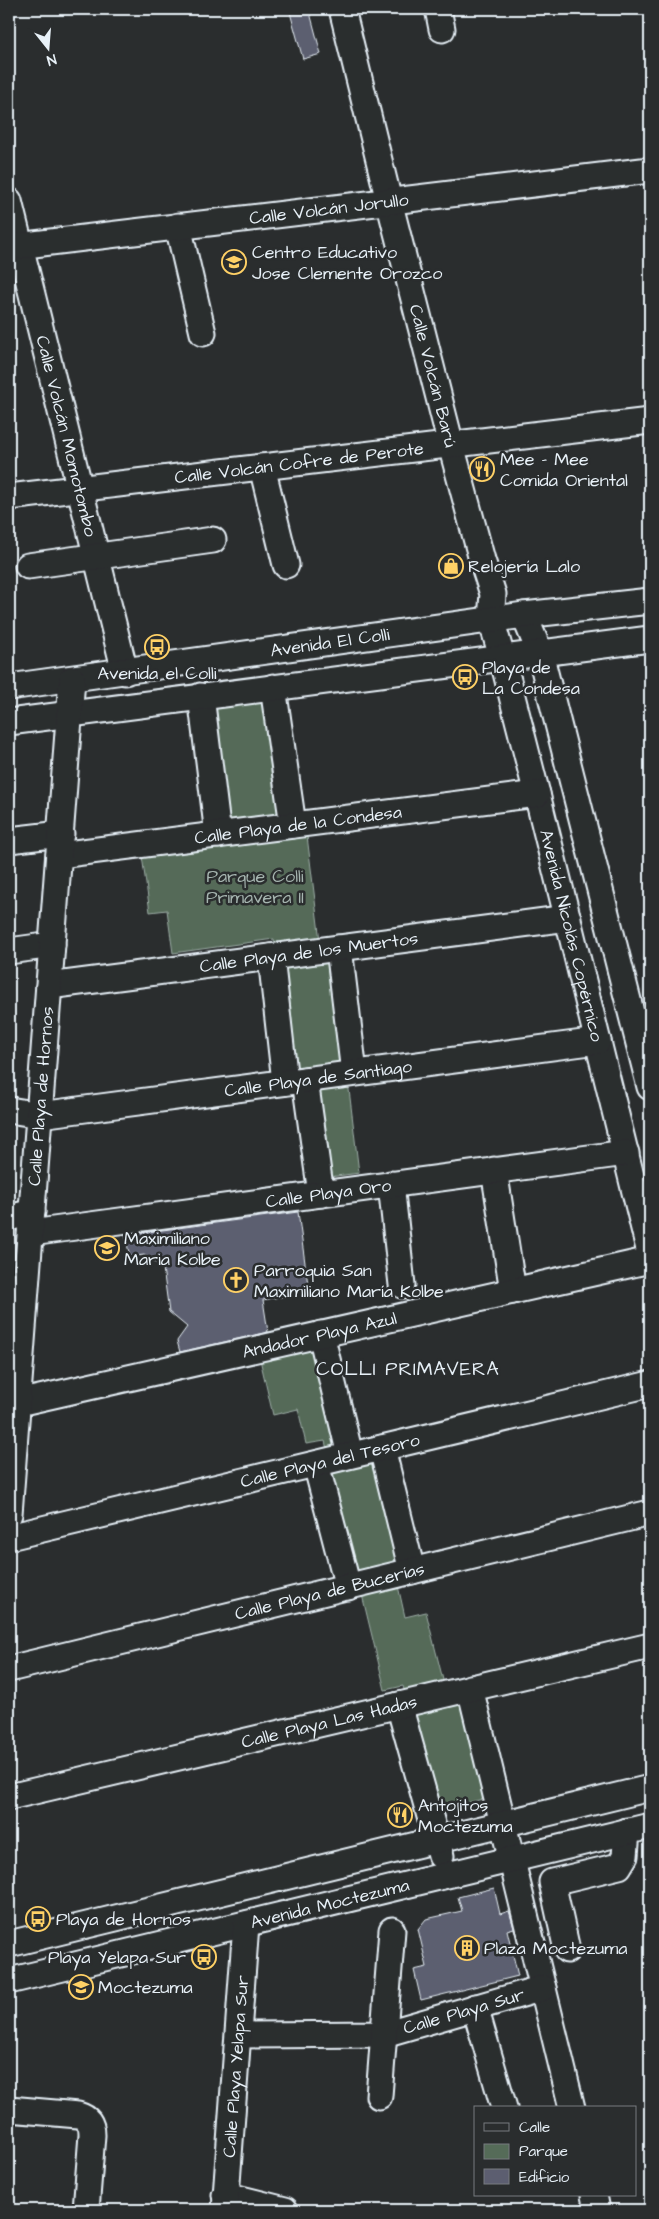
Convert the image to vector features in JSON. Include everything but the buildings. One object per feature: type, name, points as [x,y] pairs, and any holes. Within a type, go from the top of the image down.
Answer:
[{"type":"street","name":"Calle Volcán Barú","points":[[342,9],[451,445],[493,594],[491,619]]},
{"type":"street","name":"Calle Volcán Jorullo","points":[[14,246],[650,170]]},
{"type":"street","name":"Calle Volcán Momotombo","points":[[9,201],[14,246],[80,488],[125,672]]},
{"type":"street","points":[[178,226],[203,333]]},
{"type":"street","name":"Calle Volcán Cofre de Perote","points":[[9,497],[650,421]]},
{"type":"street","points":[[262,467],[286,565]]},
{"type":"street","points":[[28,566],[212,540]]},
{"type":"street","points":[[493,594],[524,615],[540,653],[649,1077],[608,1081]]},
{"type":"street","name":"Avenida El Colli","points":[[9,687],[491,619],[650,600]]},
{"type":"street","name":"Avenida Nicolás Copérnico","points":[[491,619],[538,794],[650,1253]]},
{"type":"street","name":"Avenida El Colli","points":[[9,722],[650,639]]},
{"type":"street","name":"Calle Playa de Hornos","points":[[9,1514],[10,1481],[18,1402],[17,1312],[24,1221],[40,1115],[72,679]]},
{"type":"street","points":[[273,687],[293,825]]},
{"type":"street","points":[[201,696],[218,835]]},
{"type":"street","name":"Calle Playa de la Condesa","points":[[9,840],[60,845],[218,835],[538,794]]},
{"type":"street","name":"Calle Playa de los Muertos","points":[[49,986],[568,918]]},
{"type":"street","points":[[9,951],[52,945]]},
{"type":"street","points":[[339,948],[354,1073]]},
{"type":"street","points":[[271,957],[295,1081],[321,1194]]},
{"type":"street","name":"Calle Playa de Santiago","points":[[9,1110],[40,1115],[598,1041]]},
{"type":"street","name":"Calle Playa Oro","points":[[24,1221],[321,1194],[626,1153]]},
{"type":"street","points":[[494,1170],[512,1291]]},
{"type":"street","points":[[391,1184],[402,1285]]},
{"type":"street","name":"Andador Playa Azul","points":[[18,1402],[650,1260]]},
{"type":"street","points":[[321,1334],[350,1455]]},
{"type":"street","name":"Calle Playa del Tesoro","points":[[9,1537],[650,1384]]},
{"type":"street","points":[[382,1448],[412,1571]]},
{"type":"street","points":[[316,1464],[348,1587]]},
{"type":"street","name":"Calle Playa de Bucerías","points":[[9,1668],[650,1513]]},
{"type":"street","name":"Calle Playa Las Hadas","points":[[9,1797],[650,1646]]},
{"type":"street","points":[[470,1688],[572,2106]]},
{"type":"street","points":[[399,1705],[447,1875]]},
{"type":"street","name":"Avenida Moctezuma","points":[[9,1944],[650,1788]]},
{"type":"street","points":[[566,1950],[552,1882],[619,1866],[639,1829]]},
{"type":"street","name":"Avenida Moctezuma","points":[[9,1981],[639,1829]]},
{"type":"street","name":"Calle Playa Yelapa Sur","points":[[225,2203],[246,1924]]},
{"type":"street","points":[[379,2096],[392,1930]]},
{"type":"street","name":"Calle Playa Sur","points":[[239,2035],[384,2034],[543,1988]]},
{"type":"street","points":[[475,2007],[503,2106]]},
{"type":"street","points":[[9,2109],[78,2114],[88,2119],[92,2127],[92,2135],[86,2210]]},
{"type":"street","points":[[594,2196],[597,2210]]},
{"type":"street","points":[[225,2203],[285,2210]]},
{"type":"green space","name":"Parque Colli Primavera II","points":[[268,699],[306,828],[322,957],[333,956],[359,1173],[306,1180],[274,939],[173,953],[167,910],[150,912],[141,849],[231,836],[214,706]]},
{"type":"green space","points":[[334,1337],[362,1462],[381,1458],[411,1583],[398,1586],[405,1617],[426,1612],[448,1700],[463,1696],[487,1798],[437,1810],[403,1686],[385,1690],[325,1441],[306,1444],[298,1409],[273,1415],[259,1355]]},
{"type":"place","name":"Centro Educativo Jose Clemente Orozco","points":[[234,262]]},
{"type":"place","name":"Mee - Mee Comida Oriental","points":[[482,469]]},
{"type":"place","name":"Relojería Lalo","points":[[451,566]]},
{"type":"place","name":"Avenida el Colli","points":[[157,647]]},
{"type":"place","name":"Playa de La Condesa","points":[[465,677]]},
{"type":"place","name":"Maximiliano Maria Kolbe","points":[[107,1248]]},
{"type":"place","name":"Parroquia San Maximiliano María Kolbe","points":[[236,1280]]},
{"type":"place","name":"Antojitos Moctezuma","points":[[400,1815]]},
{"type":"place","name":"Playa de Hornos","points":[[38,1919]]},
{"type":"place","name":"Plaza Moctezuma","points":[[467,1948]]},
{"type":"place","name":"Playa Yelapa Sur","points":[[204,1957]]},
{"type":"place","name":"Moctezuma","points":[[81,1987]]},
{"type":"district","name":"COLLI PRIMAVERA","points":[[408,1369]]}]
